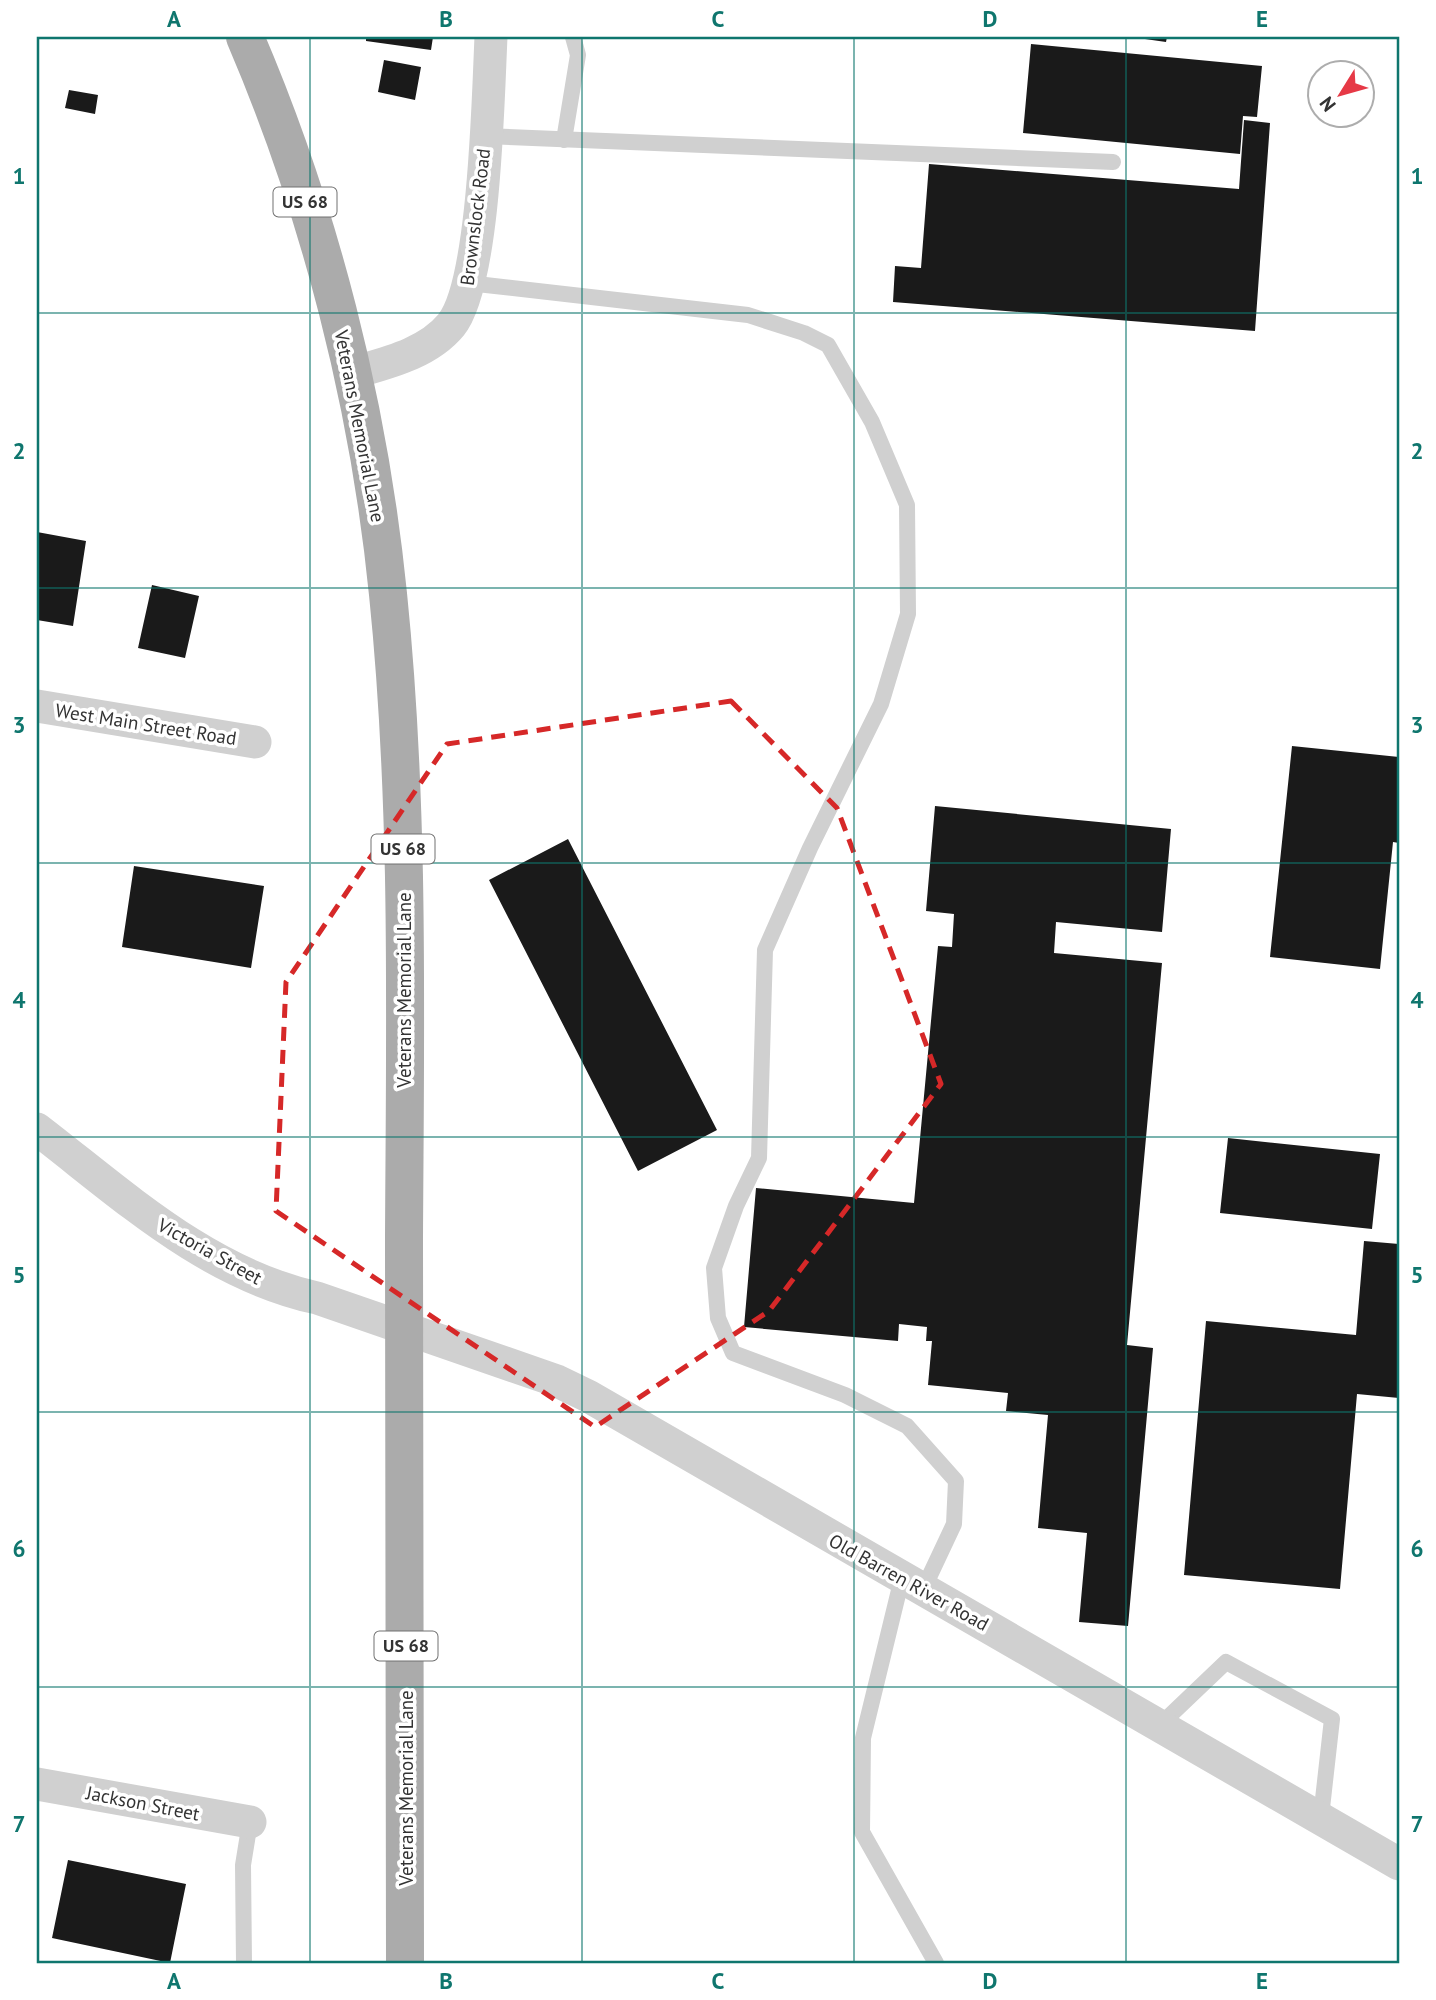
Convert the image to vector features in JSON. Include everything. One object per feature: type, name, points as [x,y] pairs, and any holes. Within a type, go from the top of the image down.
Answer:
[{"type":"main road","name":"Veterans Memorial Lane","points":[[244,37],[284,139],[313,228],[352,373],[376,501],[396,675],[404,933],[405,1963]]},
{"type":"street","name":"Brownslock Road","points":[[352,373],[394,361],[441,334],[455,319],[468,283],[477,237],[491,37]]},
{"type":"street","name":"West Main Street Road","points":[[37,706],[255,742]]},
{"type":"street","name":"Victoria Street","points":[[37,1129],[120,1196],[196,1247],[290,1292],[317,1298],[406,1329]]},
{"type":"street","name":"Old Barren River Road","points":[[406,1329],[557,1381],[588,1396],[1161,1724],[1399,1864]]},
{"type":"street","name":"Jackson Street","points":[[37,1784],[250,1822]]},
{"type":"lane","points":[[564,140],[578,55],[573,37]]},
{"type":"lane","points":[[485,136],[1113,162]]},
{"type":"lane","points":[[468,283],[748,315],[804,333],[828,345],[872,422],[907,505],[908,614],[881,704],[810,848],[765,950],[759,1157],[736,1206],[714,1268],[718,1318],[733,1353],[845,1395],[907,1426],[956,1481],[954,1524],[913,1584],[863,1738],[862,1832],[936,1963]]},
{"type":"lane","points":[[1161,1724],[1226,1662],[1332,1719],[1321,1817]]},
{"type":"lane","points":[[244,1963],[243,1865],[250,1822]]},
{"type":"highlighted area","points":[[731,701],[837,808],[941,1084],[769,1311],[595,1427],[276,1211],[286,982],[447,744]]},
{"type":"building","points":[[366,37],[433,37],[431,50],[366,41]]},
{"type":"building","points":[[1131,37],[1167,37],[1166,42]]},
{"type":"building","points":[[1031,44],[1262,66],[1257,117],[1243,116],[1240,154],[1023,133]]},
{"type":"building","points":[[384,60],[421,67],[415,100],[378,92]]},
{"type":"building","points":[[69,90],[98,95],[95,114],[65,108]]},
{"type":"building","points":[[1244,120],[1270,123],[1255,331],[893,302],[895,266],[921,268],[929,164],[1239,189]]},
{"type":"building","points":[[37,532],[86,541],[73,626],[37,620]]},
{"type":"building","points":[[152,585],[199,596],[185,658],[138,648]]},
{"type":"building","points":[[1292,746],[1399,757],[1399,843],[1393,842],[1380,969],[1270,957]]},
{"type":"building","points":[[935,806],[1171,829],[1162,932],[1056,922],[1054,953],[1162,963],[1127,1345],[1153,1348],[1128,1626],[1079,1622],[1087,1533],[1038,1528],[1048,1415],[1006,1411],[1008,1393],[928,1385],[932,1341],[926,1341],[927,1327],[899,1324],[898,1341],[744,1327],[756,1188],[914,1203],[938,946],[952,947],[954,914],[926,911]]},
{"type":"building","points":[[568,839],[717,1130],[638,1171],[489,880]]},
{"type":"building","points":[[134,866],[264,886],[251,968],[122,947]]},
{"type":"building","points":[[1228,1138],[1380,1154],[1372,1229],[1220,1213]]},
{"type":"building","points":[[1364,1241],[1399,1244],[1399,1398],[1357,1394],[1340,1589],[1184,1575],[1206,1321],[1356,1335]]},
{"type":"building","points":[[68,1860],[186,1884],[170,1963],[52,1938]]}]
